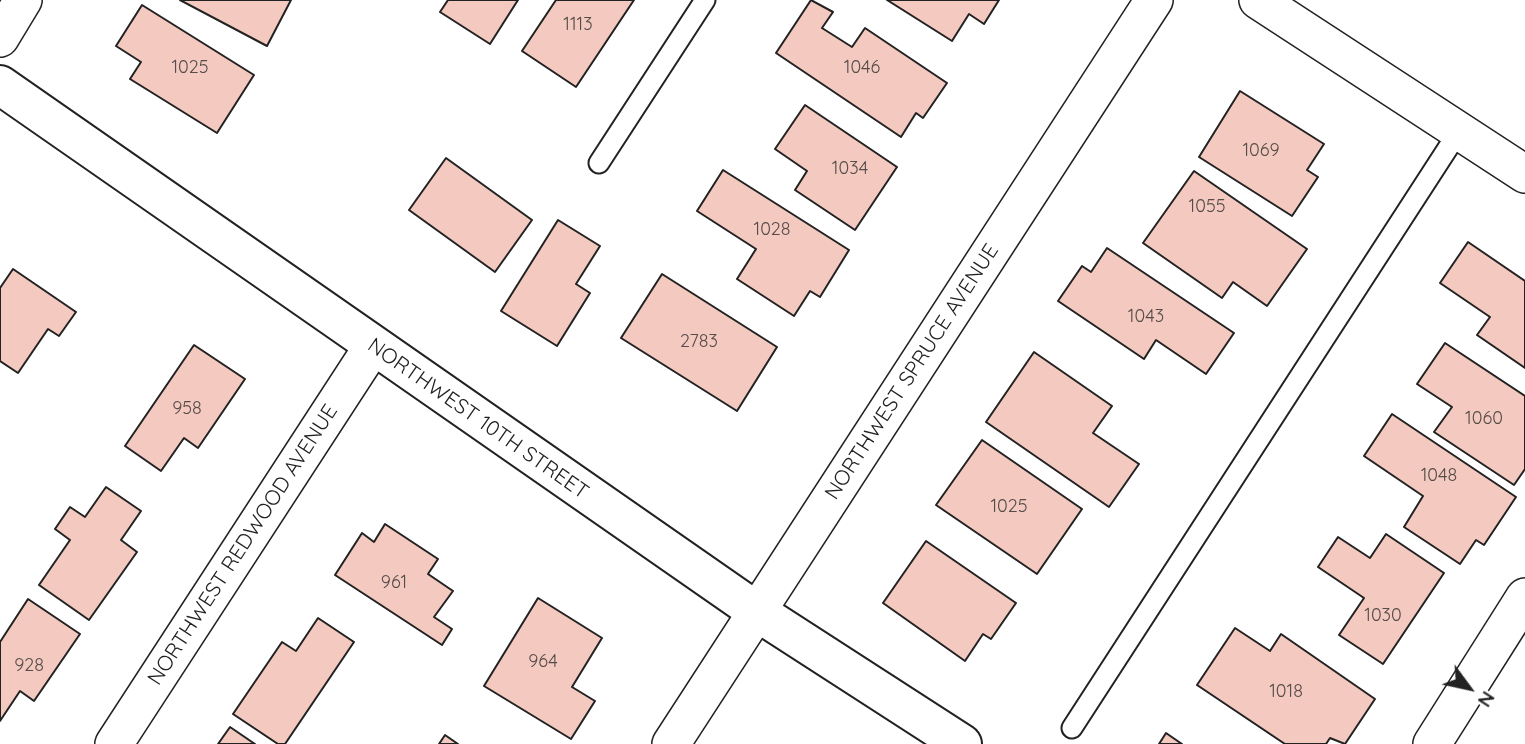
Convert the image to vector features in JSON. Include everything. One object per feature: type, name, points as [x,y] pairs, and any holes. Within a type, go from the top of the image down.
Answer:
[{"type":"street","points":[[0,38],[23,0]]},
{"type":"street","name":"NORTHWEST SPRUCE AVENUE","points":[[671,744],[1154,0]]},
{"type":"street","points":[[1258,0],[1525,174]]},
{"type":"street","name":"NORTHWEST 10TH STREET","points":[[0,85],[756,611],[962,744]]},
{"type":"street","name":"NORTHWEST REDWOOD AVENUE","points":[[114,744],[373,346]]},
{"type":"street","points":[[1432,744],[1525,597]]},
{"type":"lane","points":[[599,163],[705,0]]},
{"type":"lane","points":[[1072,729],[1459,131]]},
{"type":"building","points":[[180,0],[291,0],[267,46]]},
{"type":"building","points":[[448,0],[518,0],[490,44],[440,12]]},
{"type":"building","points":[[556,0],[634,0],[576,87],[522,51]]},
{"type":"building","points":[[811,0],[833,12],[822,28],[852,47],[865,28],[947,83],[923,118],[916,113],[901,137],[776,53]]},
{"type":"building","points":[[887,0],[999,0],[984,24],[969,14],[952,41]]},
{"type":"building","points":[[142,5],[254,75],[217,133],[130,79],[141,62],[116,46]]},
{"type":"building","points":[[1240,91],[1324,144],[1307,170],[1318,177],[1292,216],[1199,157]]},
{"type":"building","points":[[805,105],[897,167],[855,230],[795,190],[807,171],[775,149]]},
{"type":"building","points":[[446,158],[532,220],[495,272],[409,210]]},
{"type":"building","points":[[723,170],[849,250],[820,297],[810,291],[794,316],[737,279],[756,249],[697,211]]},
{"type":"building","points":[[1194,171],[1307,249],[1267,306],[1233,282],[1222,298],[1143,243]]},
{"type":"building","points":[[558,220],[600,246],[576,284],[590,293],[557,346],[501,311]]},
{"type":"building","points":[[1468,242],[1525,281],[1525,368],[1477,335],[1490,317],[1440,283]]},
{"type":"building","points":[[1107,248],[1234,333],[1206,374],[1156,340],[1144,359],[1058,301],[1082,266],[1091,272]]},
{"type":"building","points":[[13,269],[76,312],[59,336],[48,329],[18,373],[0,361],[0,288]]},
{"type":"building","points":[[662,274],[777,347],[737,411],[621,338]]},
{"type":"building","points":[[1445,343],[1525,396],[1525,469],[1514,485],[1434,432],[1452,407],[1417,384]]},
{"type":"building","points":[[194,345],[245,379],[198,448],[184,438],[161,471],[125,446]]},
{"type":"building","points":[[1034,352],[1112,406],[1093,433],[1139,464],[1109,507],[986,422]]},
{"type":"building","points":[[1392,414],[1516,497],[1484,545],[1476,540],[1460,564],[1404,527],[1423,496],[1364,456]]},
{"type":"building","points":[[982,440],[1082,509],[1037,574],[936,505]]},
{"type":"building","points":[[106,487],[141,511],[121,540],[137,552],[89,620],[39,585],[70,540],[55,529],[70,507],[85,517]]},
{"type":"building","points":[[385,524],[438,559],[428,574],[453,591],[434,617],[452,629],[442,645],[335,575],[362,533],[374,542]]},
{"type":"building","points":[[1386,534],[1444,573],[1383,664],[1339,635],[1364,598],[1318,567],[1338,537],[1370,558]]},
{"type":"building","points":[[926,541],[1016,603],[991,639],[983,634],[965,661],[883,603]]},
{"type":"building","points":[[538,598],[602,638],[572,687],[595,701],[571,739],[484,686]]},
{"type":"building","points":[[28,599],[80,634],[34,701],[20,691],[0,721],[0,642]]},
{"type":"building","points":[[318,618],[354,642],[285,744],[278,744],[233,714],[282,642],[296,651]]},
{"type":"building","points":[[1235,628],[1270,651],[1281,634],[1375,699],[1345,744],[1330,738],[1326,744],[1285,744],[1197,685]]},
{"type":"building","points":[[230,727],[255,744],[218,744]]},
{"type":"building","points":[[1166,733],[1182,744],[1159,744]]},
{"type":"building","points":[[445,735],[458,744],[439,744]]}]
